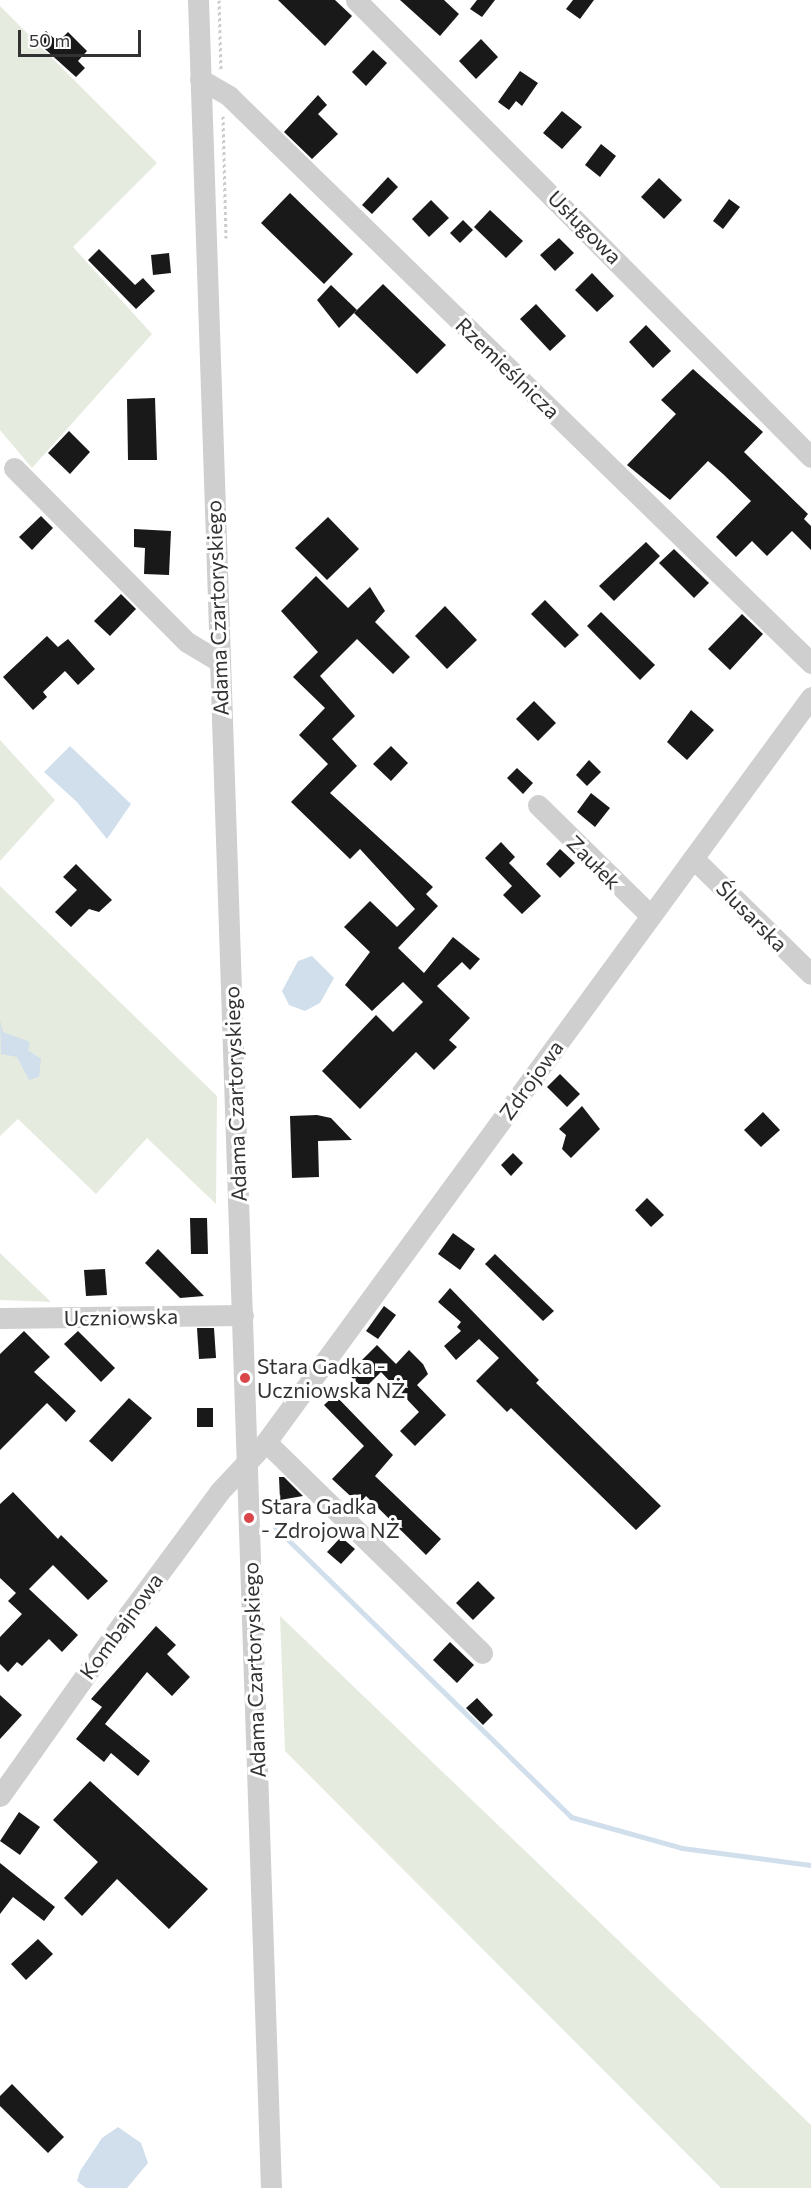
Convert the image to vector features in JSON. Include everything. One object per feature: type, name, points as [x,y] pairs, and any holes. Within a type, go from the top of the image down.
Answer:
[{"type":"street","name":"Adama Czartoryskiego","points":[[198,0],[271,2188]]},
{"type":"street","name":"Usługowa","points":[[356,0],[811,457]]},
{"type":"street","name":"Rzemieślnicza","points":[[200,79],[237,103],[811,663]]},
{"type":"street","points":[[14,468],[187,642],[219,661]]},
{"type":"street","name":"Zdrojowa","points":[[247,1461],[266,1442],[811,697]]},
{"type":"street","name":"Zaułek","points":[[538,805],[651,916]]},
{"type":"street","name":"Ślusarska","points":[[693,858],[811,974]]},
{"type":"street","name":"Uczniowska","points":[[0,1318],[243,1315]]},
{"type":"street","points":[[266,1442],[482,1653]]},
{"type":"street","name":"Kombajnowa","points":[[0,1796],[129,1614],[247,1461]]},
{"type":"shaded area","points":[[0,6],[157,163],[73,247],[152,334],[32,468],[0,430]]},
{"type":"shaded area","points":[[0,740],[55,800],[0,861]]},
{"type":"shaded area","points":[[0,886],[217,1096],[216,1204],[147,1138],[96,1194],[18,1119],[0,1136]]},
{"type":"shaded area","points":[[0,1253],[51,1302],[0,1300]]},
{"type":"shaded area","points":[[280,1616],[811,2125],[811,2188],[721,2188],[285,1751]]},
{"type":"water","points":[[70,746],[131,804],[107,839],[77,802],[44,772]]},
{"type":"water","points":[[312,956],[334,978],[320,1003],[305,1011],[289,1005],[282,991],[298,961]]},
{"type":"water","points":[[0,1020],[3,1032],[30,1042],[28,1050],[41,1059],[39,1077],[29,1080],[17,1057],[1,1054]]},
{"type":"water","points":[[118,2127],[141,2143],[148,2163],[127,2188],[86,2188],[77,2181],[80,2171],[102,2138]]},
{"type":"building","points":[[278,0],[335,0],[352,16],[325,46]]},
{"type":"building","points":[[400,0],[444,0],[459,14],[440,36]]},
{"type":"building","points":[[477,0],[495,0],[482,17],[470,9]]},
{"type":"building","points":[[573,0],[594,0],[580,19],[566,9]]},
{"type":"building","points":[[46,31],[58,42],[68,32],[87,51],[78,61],[85,68],[76,77],[36,41]]},
{"type":"building","points":[[481,39],[498,57],[476,79],[459,61]]},
{"type":"building","points":[[373,50],[387,63],[366,86],[352,72]]},
{"type":"building","points":[[520,71],[538,83],[522,106],[516,101],[509,110],[498,102]]},
{"type":"building","points":[[318,95],[327,105],[318,114],[338,134],[312,159],[284,132]]},
{"type":"building","points":[[562,111],[582,127],[562,149],[543,133]]},
{"type":"building","points":[[601,144],[616,156],[600,177],[585,165]]},
{"type":"building","points":[[388,177],[398,187],[372,214],[362,205]]},
{"type":"building","points":[[659,178],[682,200],[664,219],[641,197]]},
{"type":"building","points":[[290,193],[353,254],[324,284],[261,223]]},
{"type":"building","points":[[729,199],[740,207],[723,229],[713,221]]},
{"type":"building","points":[[431,200],[449,218],[429,237],[412,219]]},
{"type":"building","points":[[490,210],[523,241],[506,258],[474,227]]},
{"type":"building","points":[[463,220],[473,230],[460,243],[450,233]]},
{"type":"building","points":[[559,238],[574,253],[555,271],[540,255]]},
{"type":"building","points":[[99,249],[135,285],[143,278],[155,291],[136,309],[88,260]]},
{"type":"building","points":[[169,253],[171,273],[153,275],[151,255]]},
{"type":"building","points":[[592,273],[614,296],[597,312],[575,290]]},
{"type":"building","points":[[383,284],[446,345],[417,374],[354,313]]},
{"type":"building","points":[[331,285],[357,310],[339,328],[317,300]]},
{"type":"building","points":[[536,304],[566,336],[550,351],[520,319]]},
{"type":"building","points":[[646,325],[671,351],[653,368],[629,342]]},
{"type":"building","points":[[693,369],[763,432],[744,452],[808,514],[804,519],[811,526],[811,550],[792,531],[767,556],[752,541],[736,557],[716,537],[751,501],[708,461],[670,500],[627,465],[676,414],[661,400]]},
{"type":"building","points":[[155,398],[157,460],[128,460],[127,399]]},
{"type":"building","points":[[69,431],[90,452],[70,474],[48,453]]},
{"type":"building","points":[[41,516],[53,528],[32,550],[19,537]]},
{"type":"building","points":[[328,517],[359,549],[327,580],[295,548]]},
{"type":"building","points":[[134,529],[171,531],[169,575],[144,574],[145,548],[134,547]]},
{"type":"building","points":[[646,542],[660,556],[614,601],[599,586]]},
{"type":"building","points":[[674,549],[709,583],[694,598],[659,563]]},
{"type":"building","points":[[316,576],[348,608],[370,587],[385,611],[375,622],[410,657],[393,674],[357,639],[320,676],[355,716],[332,739],[357,766],[330,793],[433,887],[426,894],[438,906],[398,948],[424,973],[453,937],[480,959],[470,970],[462,962],[437,986],[470,1018],[449,1040],[457,1047],[434,1070],[416,1052],[360,1109],[322,1071],[376,1015],[393,1032],[423,1002],[403,982],[372,1011],[345,985],[370,952],[344,927],[370,901],[397,927],[415,909],[360,849],[350,859],[291,802],[328,764],[299,735],[325,708],[293,677],[318,652],[281,611]]},
{"type":"building","points":[[121,594],[136,609],[110,636],[94,621]]},
{"type":"building","points":[[545,600],[579,635],[565,648],[531,614]]},
{"type":"building","points":[[445,606],[477,640],[447,669],[415,636]]},
{"type":"building","points":[[601,612],[655,665],[640,680],[587,626]]},
{"type":"building","points":[[742,614],[763,634],[730,670],[708,649]]},
{"type":"building","points":[[47,636],[58,647],[68,639],[95,669],[78,685],[65,671],[43,692],[47,697],[33,710],[3,677]]},
{"type":"building","points":[[534,701],[556,723],[538,741],[516,719]]},
{"type":"building","points":[[691,710],[714,730],[687,760],[667,742]]},
{"type":"building","points":[[391,746],[408,763],[391,781],[373,764]]},
{"type":"building","points":[[589,760],[601,772],[587,786],[576,775]]},
{"type":"building","points":[[517,768],[533,783],[523,794],[507,778]]},
{"type":"building","points":[[591,793],[610,808],[595,827],[577,812]]},
{"type":"building","points":[[501,842],[515,857],[509,863],[541,896],[522,914],[503,895],[512,886],[485,858]]},
{"type":"building","points":[[560,849],[575,863],[560,878],[546,864]]},
{"type":"building","points":[[76,864],[112,900],[99,912],[89,909],[71,927],[55,912],[77,890],[63,877]]},
{"type":"building","points":[[560,1074],[580,1094],[567,1107],[547,1087]]},
{"type":"building","points":[[582,1106],[600,1129],[571,1158],[562,1149],[566,1135],[559,1129]]},
{"type":"building","points":[[763,1112],[780,1130],[761,1147],[744,1130]]},
{"type":"building","points":[[317,1115],[331,1118],[352,1140],[318,1141],[319,1177],[292,1178],[290,1116]]},
{"type":"building","points":[[513,1153],[523,1163],[511,1176],[501,1165]]},
{"type":"building","points":[[647,1198],[664,1215],[651,1227],[635,1210]]},
{"type":"building","points":[[190,1218],[207,1218],[208,1254],[191,1254]]},
{"type":"building","points":[[453,1233],[475,1249],[460,1270],[438,1254]]},
{"type":"building","points":[[158,1249],[204,1296],[180,1298],[145,1263]]},
{"type":"building","points":[[495,1254],[554,1311],[543,1321],[485,1264]]},
{"type":"building","points":[[105,1269],[107,1295],[86,1296],[84,1270]]},
{"type":"building","points":[[450,1288],[539,1380],[536,1383],[661,1506],[636,1530],[511,1408],[507,1412],[476,1381],[499,1358],[479,1339],[456,1360],[444,1346],[461,1331],[457,1327],[461,1322],[438,1302]]},
{"type":"building","points":[[384,1306],[396,1315],[378,1339],[366,1331]]},
{"type":"building","points":[[197,1328],[214,1328],[216,1358],[199,1359]]},
{"type":"building","points":[[24,1331],[50,1357],[34,1372],[76,1411],[66,1422],[47,1403],[0,1450],[0,1354]]},
{"type":"building","points":[[78,1331],[115,1368],[101,1382],[64,1344]]},
{"type":"building","points":[[377,1345],[396,1364],[409,1350],[423,1364],[428,1374],[417,1385],[446,1415],[415,1446],[400,1431],[419,1412],[381,1372],[364,1389],[348,1374]]},
{"type":"building","points":[[335,1395],[393,1455],[375,1476],[441,1539],[426,1555],[366,1496],[359,1504],[332,1479],[364,1446],[324,1405]]},
{"type":"building","points":[[129,1398],[152,1418],[112,1462],[89,1441]]},
{"type":"building","points":[[197,1408],[213,1408],[213,1427],[197,1427]]},
{"type":"building","points":[[279,1477],[284,1477],[303,1496],[280,1500]]},
{"type":"building","points":[[13,1492],[58,1539],[61,1535],[108,1581],[88,1600],[53,1565],[29,1589],[78,1635],[62,1652],[49,1639],[22,1666],[17,1662],[8,1672],[0,1664],[0,1637],[22,1614],[8,1601],[16,1593],[0,1578],[0,1504]]},
{"type":"building","points":[[341,1537],[355,1549],[341,1564],[327,1552]]},
{"type":"building","points":[[478,1581],[495,1598],[473,1620],[456,1603]]},
{"type":"building","points":[[156,1626],[176,1645],[167,1654],[190,1677],[172,1696],[147,1672],[105,1724],[150,1761],[138,1776],[111,1753],[104,1762],[76,1739],[102,1707],[91,1699]]},
{"type":"building","points":[[450,1642],[474,1665],[457,1683],[433,1660]]},
{"type":"building","points":[[0,1695],[22,1715],[0,1739]]},
{"type":"building","points":[[477,1698],[493,1715],[483,1725],[466,1708]]},
{"type":"building","points":[[90,1781],[208,1889],[169,1929],[117,1879],[82,1916],[64,1898],[98,1862],[53,1820]]},
{"type":"building","points":[[19,1812],[40,1827],[20,1855],[0,1841]]},
{"type":"building","points":[[0,1863],[55,1907],[44,1921],[13,1897],[0,1914]]},
{"type":"building","points":[[38,1939],[53,1954],[26,1980],[11,1964]]},
{"type":"building","points":[[12,2084],[64,2137],[48,2153],[0,2106],[0,2096]]},
{"type":"waterway","points":[[274,1526],[571,1817],[682,1848],[811,1865]]},
{"type":"place","name":"Stara Gadka - Uczniowska NŻ","points":[[245,1378]]},
{"type":"place","name":"Stara Gadka - Zdrojowa NŻ","points":[[249,1518]]}]
